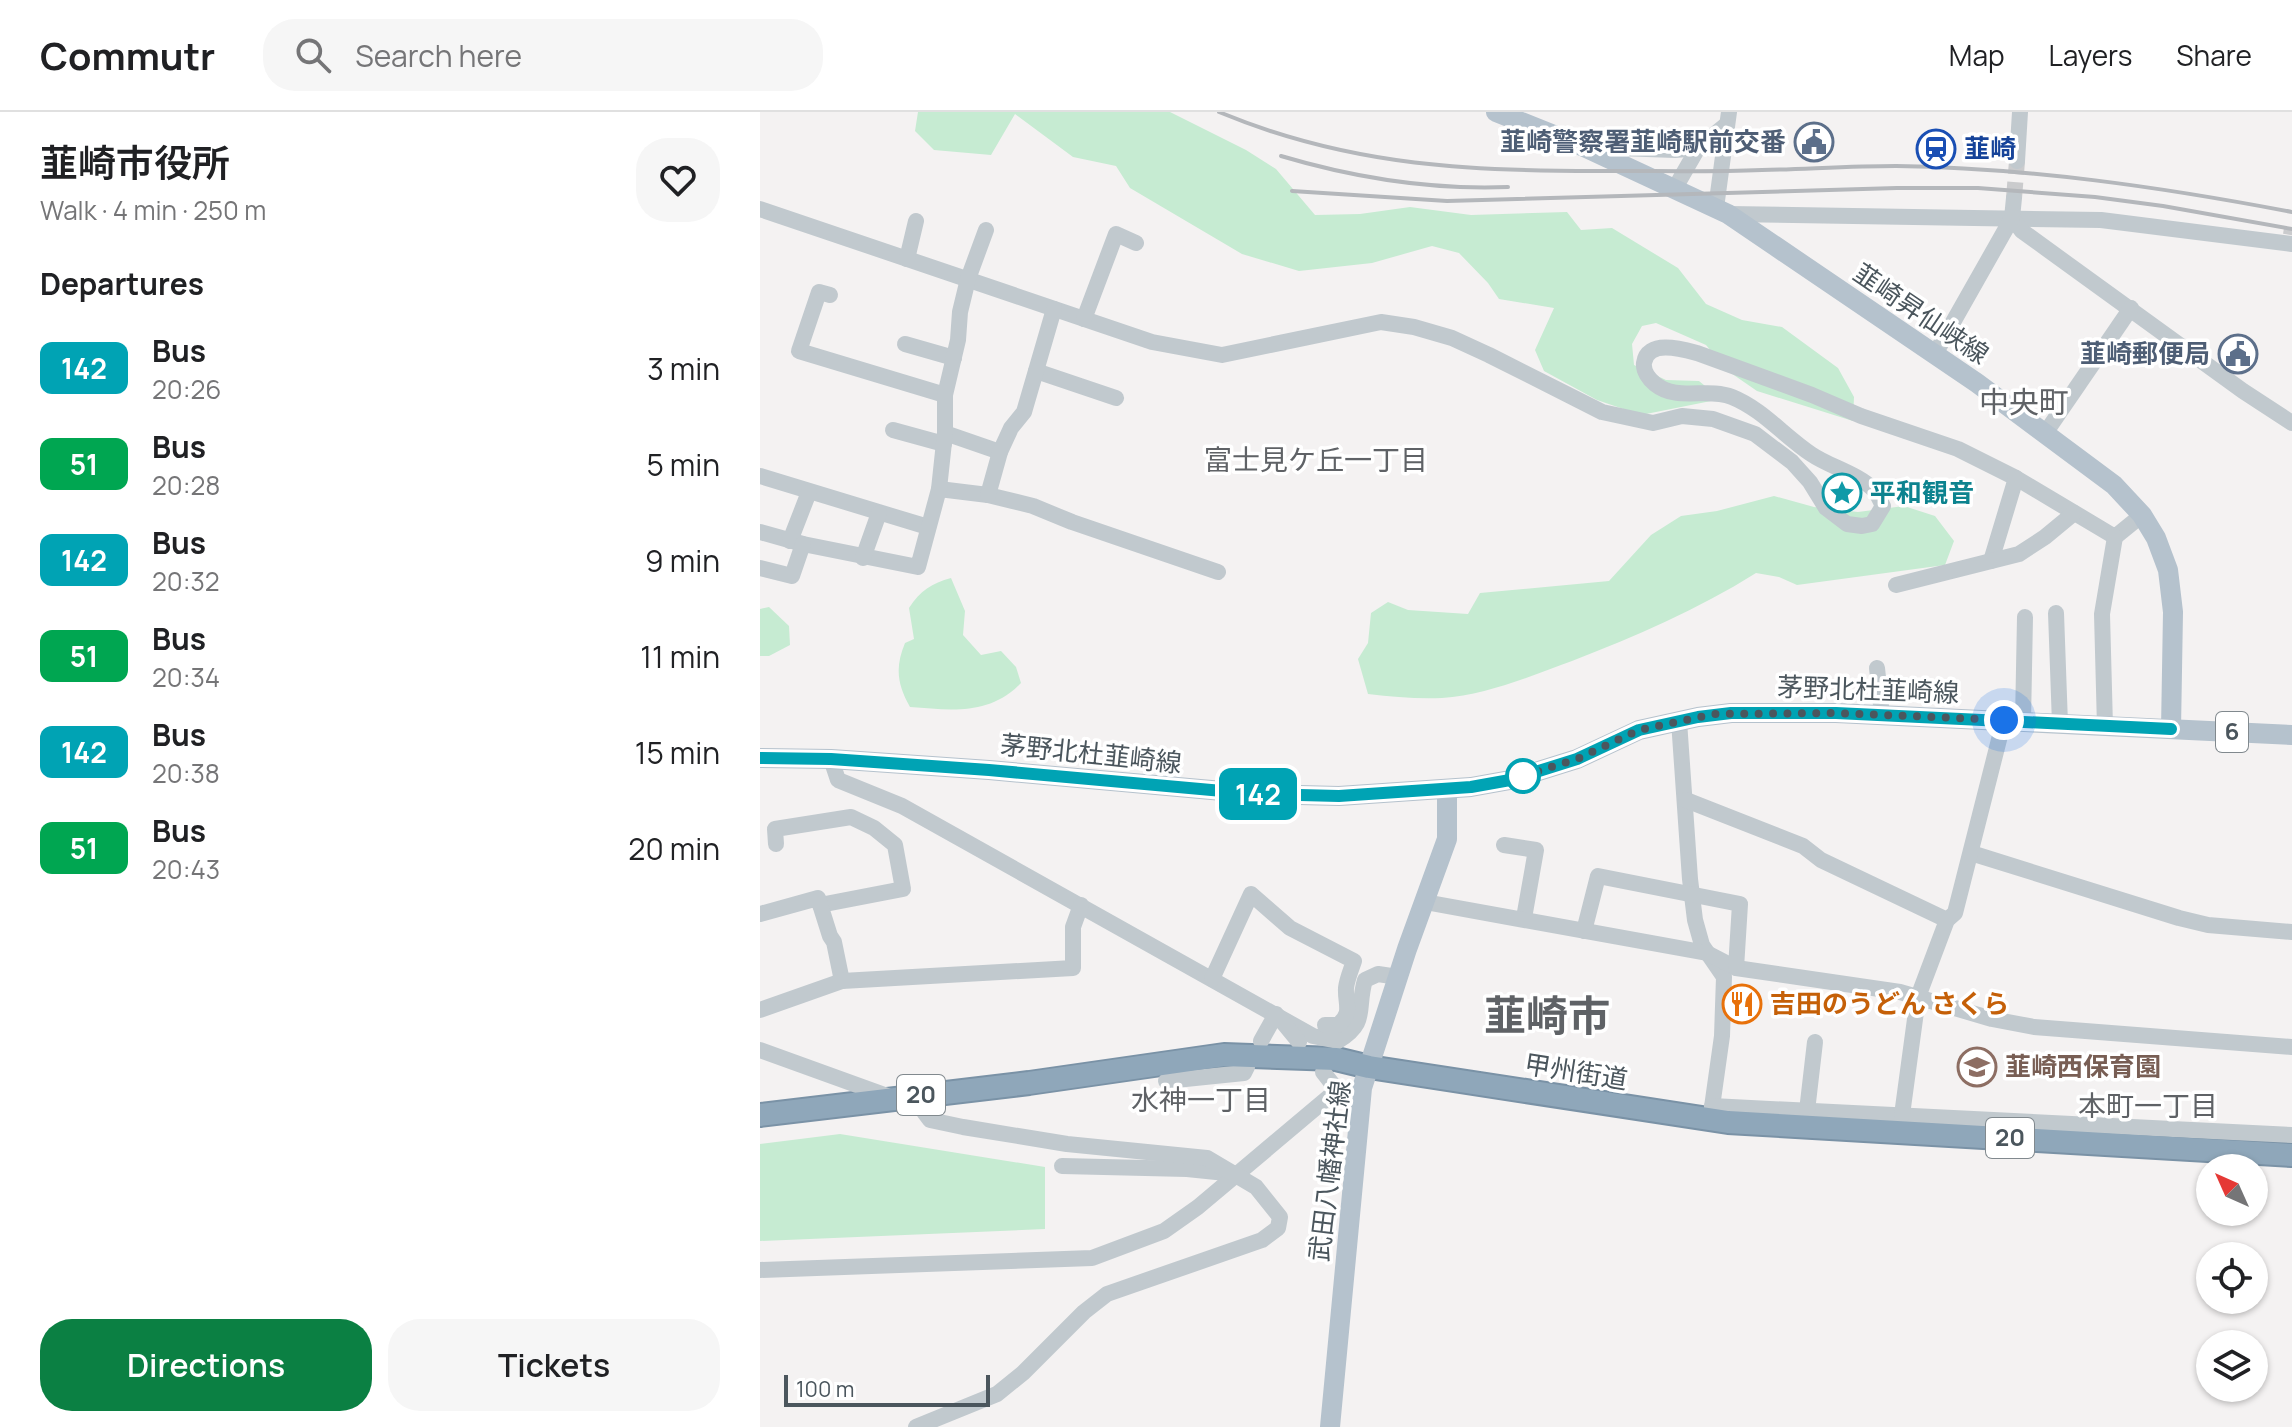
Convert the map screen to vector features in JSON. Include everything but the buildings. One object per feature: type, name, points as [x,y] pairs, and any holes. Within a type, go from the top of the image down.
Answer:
[{"type":"highway","name":"甲州街道","points":[[760,1115],[1224,1055],[1336,1059],[1366,1078],[1712,1113],[2292,1155]]},
{"type":"main road","name":"韮崎昇仙峡線","points":[[1496,112],[1584,147],[1722,211],[1935,354],[2046,432],[2114,485],[2142,515],[2156,538],[2168,570],[2173,612],[2171,729]]},
{"type":"main road","name":"茅野北杜韮崎線","points":[[760,758],[831,759],[1256,794],[1339,796],[1447,790],[1510,780],[1577,759],[1639,730],[1731,713],[1882,715],[2171,729]]},
{"type":"main road","name":"6","points":[[2171,729],[2292,735]]},
{"type":"main road","name":"武田八幡神社線","points":[[1330,1427],[1366,1078],[1447,839],[1447,790]]},
{"type":"street","points":[[2017,161],[2020,112]]},
{"type":"street","points":[[1675,188],[1698,148],[1728,119]]},
{"type":"street","points":[[1728,119],[1722,211],[2101,220],[2291,241]]},
{"type":"street","points":[[1584,147],[1698,148]]},
{"type":"street","points":[[1935,354],[2012,218],[2014,198]]},
{"type":"street","points":[[760,209],[1152,342],[1222,355],[1381,322],[1414,327],[1464,344],[1602,412],[1653,423],[1682,416],[1713,419],[1746,430],[1792,462],[1810,482],[1826,508],[1847,524],[1872,524],[1883,506],[1874,490],[1809,453],[1750,406],[1716,392],[1687,394],[1659,387],[1645,371],[1647,357],[1654,349],[1697,353],[1861,416],[1958,449],[2016,478],[2115,537]]},
{"type":"street","points":[[2012,218],[2022,231],[2292,423]]},
{"type":"street","points":[[907,259],[916,221]]},
{"type":"street","points":[[760,532],[863,558],[918,567],[939,489],[945,395],[960,312],[986,230]]},
{"type":"street","points":[[1084,319],[1116,234],[1136,243]]},
{"type":"street","points":[[830,295],[819,292],[799,351],[945,395]]},
{"type":"street","points":[[2046,432],[2131,308]]},
{"type":"street","points":[[988,495],[1000,452],[1011,428],[1024,412],[1054,309]]},
{"type":"street","points":[[905,344],[954,358]]},
{"type":"street","points":[[1036,371],[1116,398]]},
{"type":"street","points":[[893,430],[944,438],[1000,452]]},
{"type":"street","points":[[760,476],[928,527]]},
{"type":"street","points":[[1991,561],[2016,478]]},
{"type":"street","points":[[939,489],[988,495],[1033,506],[1218,572]]},
{"type":"street","points":[[760,568],[792,576],[796,543],[809,492]]},
{"type":"street","points":[[863,558],[879,513]]},
{"type":"street","points":[[1896,585],[2019,554],[2074,513]]},
{"type":"street","points":[[2105,727],[2102,614],[2115,537],[2142,515]]},
{"type":"street","points":[[2056,613],[2060,724]]},
{"type":"street","points":[[1902,1115],[1918,997],[1947,920],[1955,913],[2013,720],[2025,617]]},
{"type":"street","points":[[1877,668],[1882,715]]},
{"type":"street","points":[[1679,721],[1695,920],[1707,953],[1724,977],[1722,1036],[1712,1113],[1807,1111],[2292,1135]]},
{"type":"street","points":[[831,759],[838,780],[902,806],[1313,1036],[1338,1041],[1353,1032],[1362,1017],[1346,983],[1354,961],[1290,928],[1251,894],[1212,979]]},
{"type":"street","points":[[851,786],[851,817]]},
{"type":"street","points":[[1686,800],[1803,846],[1821,860],[1947,920]]},
{"type":"street","points":[[776,844],[775,829],[851,817],[874,828],[895,845],[903,889],[820,905]]},
{"type":"street","points":[[1504,845],[1536,850],[1524,918]]},
{"type":"street","points":[[1971,853],[2179,918],[2208,925],[2292,932]]},
{"type":"street","points":[[1584,931],[1598,876],[1740,904],[1736,968]]},
{"type":"street","points":[[760,914],[818,898],[834,942],[842,981]]},
{"type":"street","points":[[1425,902],[1707,953],[1736,968],[1816,978],[1918,997],[1992,1019],[2034,1027],[2292,1047]]},
{"type":"street","points":[[760,1010],[842,981],[1073,968],[1073,927],[1081,905]]},
{"type":"street","points":[[1325,1025],[1338,1025],[1346,1019],[1355,1007],[1365,980],[1378,974],[1398,977]]},
{"type":"street","points":[[1261,1041],[1276,1014]]},
{"type":"street","points":[[1276,1014],[1299,1042]]},
{"type":"street","points":[[1807,1111],[1815,1042]]},
{"type":"street","points":[[760,1050],[894,1099]]},
{"type":"street","points":[[1166,1081],[1244,1073],[1247,1067]]},
{"type":"street","points":[[760,1270],[1092,1258],[1164,1231],[1198,1207],[1337,1090],[1323,1072]]},
{"type":"street","points":[[916,1427],[997,1394],[1107,1294],[1262,1240],[1278,1228],[1280,1217],[1256,1187],[1207,1158],[1037,1140],[930,1120],[924,1112]]},
{"type":"street","points":[[1062,1166],[1187,1169],[1236,1174]]},
{"type":"green space","points":[[918,112],[1170,112],[1246,150],[1276,169],[1315,215],[1360,214],[1410,207],[1471,215],[1567,212],[1581,230],[1612,228],[1678,268],[1706,304],[1742,320],[1782,327],[1838,368],[1854,397],[1853,421],[1757,391],[1728,371],[1706,345],[1656,323],[1642,326],[1632,344],[1634,365],[1666,380],[1699,381],[1721,399],[1641,415],[1597,400],[1544,371],[1535,350],[1554,308],[1499,299],[1459,253],[1432,246],[1372,263],[1299,271],[1242,254],[1130,188],[1116,166],[1073,157],[1015,114],[991,155],[934,150],[915,131]]},
{"type":"green space","points":[[1774,496],[1814,507],[1858,512],[1904,506],[1935,516],[1954,541],[1945,565],[1797,585],[1779,577],[1756,573],[1689,611],[1643,632],[1492,689],[1442,698],[1368,694],[1358,659],[1368,643],[1371,613],[1388,602],[1408,610],[1468,614],[1480,593],[1609,581],[1651,535],[1681,516],[1717,511]]},
{"type":"green space","points":[[951,578],[965,611],[963,635],[981,655],[1001,651],[1016,667],[1021,683],[1009,694],[983,706],[955,709],[910,707],[902,691],[899,668],[905,643],[914,639],[909,608],[927,588]]},
{"type":"green space","points":[[769,607],[789,626],[790,645],[769,656],[760,656],[760,609]]},
{"type":"green space","points":[[840,1134],[1045,1167],[1045,1229],[760,1241],[760,1144]]},
{"type":"tunnel","points":[[2014,198],[2017,161]]},
{"type":"tunnel","points":[[2291,235],[2292,228]]},
{"type":"railway","points":[[1219,112],[1317,145],[1366,155],[1464,167],[1565,171],[1744,171],[1879,166],[1946,168],[2095,180],[2292,212]]},
{"type":"railway","points":[[1281,156],[1337,171],[1393,181],[1450,187],[1508,187]]},
{"type":"railway","points":[[1292,191],[1447,201],[1978,188],[2095,197],[2292,229]]},
{"type":"bus line","name":"142","points":[[760,758],[831,759],[1187,789],[1339,796],[1471,787],[1510,780],[1577,759],[1639,730],[1731,713],[1836,713],[2171,729]]},
{"type":"place","name":"韮崎警察署韮崎駅前交番","points":[[1814,142]]},
{"type":"place","name":"韮崎","points":[[1936,149]]},
{"type":"place","name":"韮崎郵便局","points":[[2238,354]]},
{"type":"place","name":"平和観音","points":[[1842,493]]},
{"type":"place","name":"吉田のうどん さくら","points":[[1742,1004]]},
{"type":"place","name":"韮崎西保育園","points":[[1977,1067]]},
{"type":"district","name":"中央町","points":[[2024,403]]},
{"type":"district","name":"富士見ケ丘一丁目","points":[[1316,460]]},
{"type":"district","name":"韮崎市","points":[[1547,1016]]},
{"type":"district","name":"水神一丁目","points":[[1201,1100]]},
{"type":"district","name":"本町一丁目","points":[[2148,1106]]},
{"type":"route","points":[[1523,776],[1510,780],[1577,759],[1639,730],[1714,714],[1836,713],[2004,720]]}]
